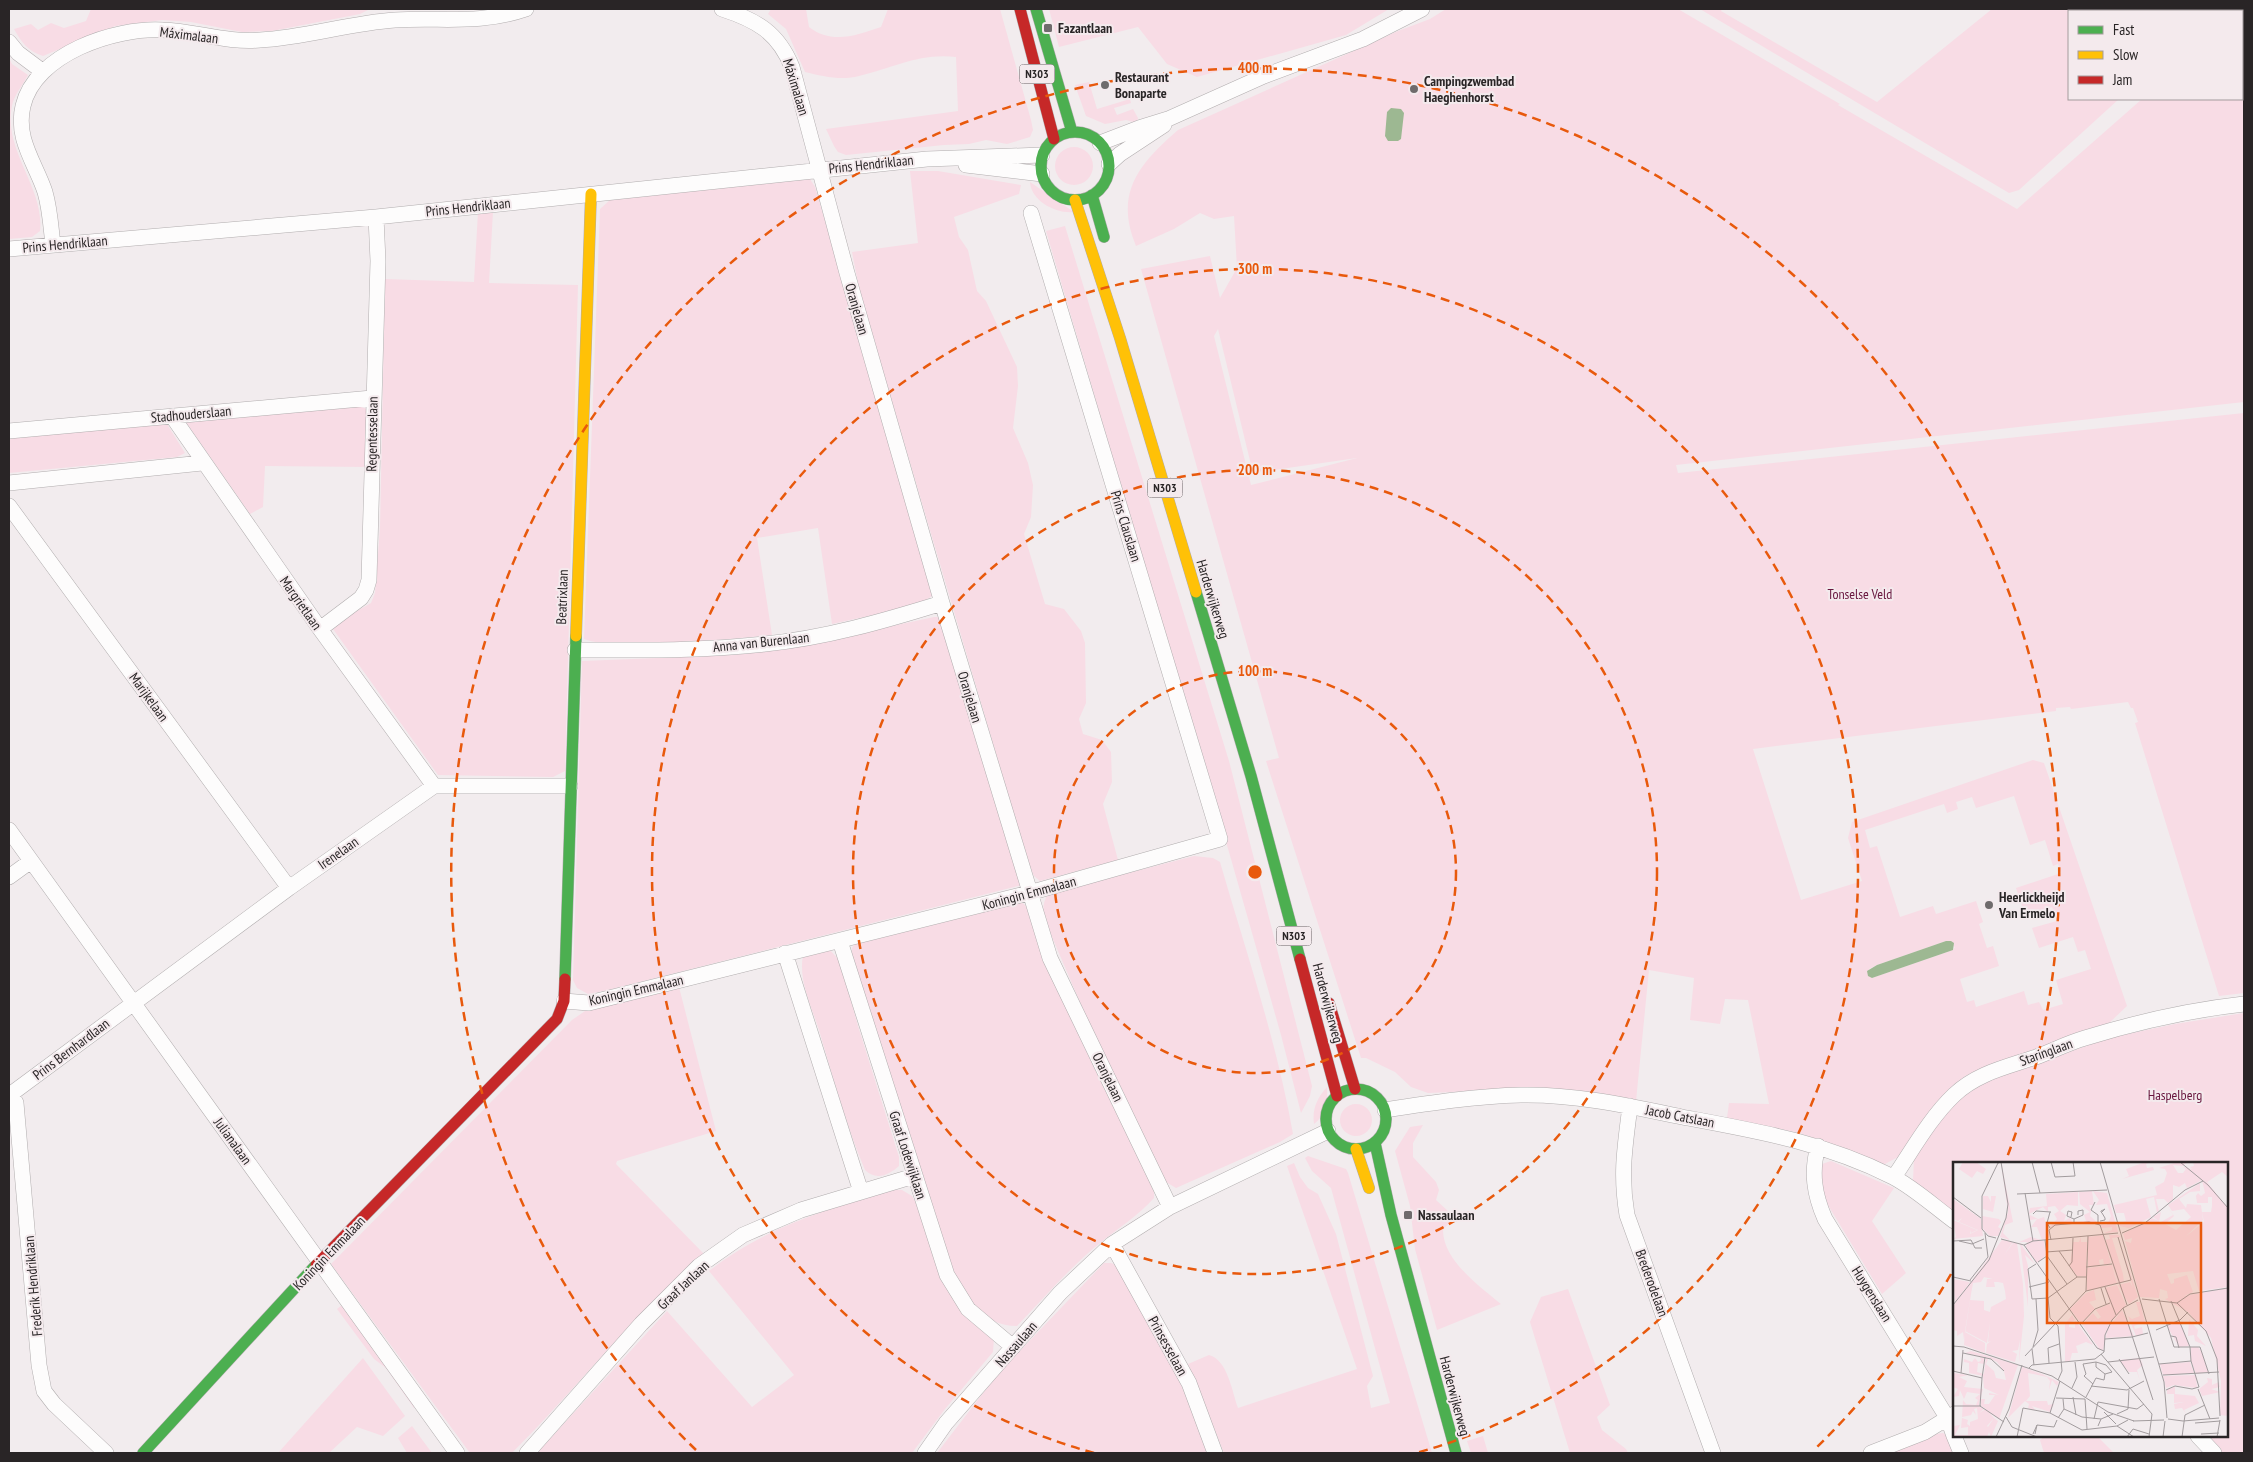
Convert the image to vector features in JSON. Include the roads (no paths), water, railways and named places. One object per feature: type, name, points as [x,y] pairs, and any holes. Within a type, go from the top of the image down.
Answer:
[{"type":"main road","name":"N303","points":[[1020,9],[1054,139]]},
{"type":"main road","name":"N303","points":[[1036,9],[1072,132]]},
{"type":"main road","points":[[1072,132],[1082,133],[1100,143],[1106,152],[1109,164],[1107,176],[1101,187],[1092,195],[1075,200],[1064,198],[1054,193],[1046,184],[1042,174],[1042,155],[1054,139],[1072,132]]},
{"type":"main road","name":"Beatrixlaan","points":[[564,1001],[591,194]]},
{"type":"main road","points":[[1092,195],[1107,246]]},
{"type":"main road","name":"Harderwijkerweg","points":[[1075,200],[1120,338],[1248,767],[1337,1096]]},
{"type":"main road","name":"Harderwijkerweg","points":[[1179,495],[1283,849]]},
{"type":"main road","name":"Harderwijkerweg","points":[[1325,991],[1355,1089]]},
{"type":"main road","name":"Koningin Emmalaan","points":[[143,1453],[319,1262],[549,1028],[557,1019],[564,1001]]},
{"type":"main road","points":[[1355,1089],[1373,1094],[1385,1110],[1385,1128],[1375,1143],[1366,1148],[1356,1150],[1340,1145],[1328,1131],[1327,1112],[1337,1096],[1355,1089]]},
{"type":"main road","name":"Harderwijkerweg","points":[[1375,1143],[1390,1215],[1456,1453]]},
{"type":"main road","points":[[1356,1150],[1363,1165],[1374,1203]]},
{"type":"main road","name":"Harderwijkerweg","points":[[1400,1294],[1447,1453]]},
{"type":"street","name":"Máximalaan","points":[[53,245],[46,195],[39,175],[26,151],[22,130],[23,105],[42,71],[61,57],[75,50],[111,37],[135,32],[162,30],[214,38],[259,41],[394,14],[482,20],[526,9]]},
{"type":"street","name":"Máximalaan","points":[[722,9],[750,13],[788,55],[819,170]]},
{"type":"street","points":[[1100,143],[1182,113],[1256,79],[1363,40],[1422,9]]},
{"type":"street","points":[[9,42],[18,53],[42,71]]},
{"type":"street","points":[[1109,164],[1130,146],[1182,113]]},
{"type":"street","name":"Prins Hendriklaan","points":[[9,249],[376,217],[927,159],[1042,155]]},
{"type":"street","name":"Prins Hendriklaan","points":[[927,159],[1042,174]]},
{"type":"street","name":"Oranjelaan","points":[[819,170],[942,604],[1050,958],[1170,1207]]},
{"type":"street","name":"Prins Clauslaan","points":[[1031,213],[1220,840]]},
{"type":"street","name":"Regentesselaan","points":[[320,629],[362,598],[368,585],[372,398],[378,261],[376,217]]},
{"type":"street","name":"Stadhouderslaan","points":[[9,431],[372,398]]},
{"type":"street","name":"Margrietlaan","points":[[172,416],[202,462],[320,629],[434,786]]},
{"type":"street","points":[[9,483],[202,462]]},
{"type":"street","name":"Marijkelaan","points":[[9,506],[289,888]]},
{"type":"street","name":"Anna van Burenlaan","points":[[575,650],[666,651],[765,644],[824,635],[885,621],[942,604]]},
{"type":"street","points":[[434,786],[570,786]]},
{"type":"street","name":"Irenelaan","points":[[133,1002],[289,888],[434,786]]},
{"type":"street","name":"Julianalaan","points":[[9,830],[457,1453]]},
{"type":"street","name":"Koningin Emmalaan","points":[[564,1001],[589,1003],[1029,893],[1220,840]]},
{"type":"street","points":[[9,877],[31,861]]},
{"type":"street","name":"Graaf Lodewijklaan","points":[[840,940],[947,1275],[968,1310],[1013,1347]]},
{"type":"street","points":[[786,953],[861,1192]]},
{"type":"street","name":"Prins Bernhardlaan","points":[[10,1094],[133,1002]]},
{"type":"street","name":"Staringlaan","points":[[1894,1178],[1932,1120],[1954,1095],[1977,1078],[2083,1038],[2139,1022],[2244,1004]]},
{"type":"street","name":"Frederik Hendriklaan","points":[[10,1094],[16,1103],[39,1365],[44,1391],[54,1404],[106,1453]]},
{"type":"street","name":"Jacob Catslaan","points":[[1385,1110],[1446,1100],[1522,1095],[1552,1096],[1630,1106],[1750,1129],[1818,1146],[1894,1178],[1953,1220]]},
{"type":"street","name":"Brederodelaan","points":[[1630,1106],[1622,1168],[1622,1188],[1627,1215],[1713,1453]]},
{"type":"street","name":"Nassaulaan","points":[[925,1453],[946,1423],[1060,1293],[1112,1244],[1170,1207],[1328,1131]]},
{"type":"street","name":"Huygenslaan","points":[[1818,1146],[1814,1163],[1814,1183],[1825,1219],[1951,1417],[1953,1430]]},
{"type":"street","name":"Graaf Janlaan","points":[[527,1453],[642,1324],[699,1266],[743,1235],[800,1210],[914,1176]]},
{"type":"street","name":"Prinsesselaan","points":[[1112,1244],[1188,1383],[1216,1453]]},
{"type":"street","points":[[1871,1453],[1925,1432],[1951,1417]]},
{"type":"street","name":"Huygenslaan","points":[[1954,1437],[1961,1453]]},
{"type":"street","points":[[2199,1437],[2214,1453]]},
{"type":"place","name":"Fazantlaan","points":[[1048,28]]},
{"type":"place","name":"Restaurant Bonaparte","points":[[1105,85]]},
{"type":"place","name":"Campingzwembad Haeghenhorst","points":[[1414,89]]},
{"type":"place","name":"Heerlickheijd Van Ermelo","points":[[1989,905]]},
{"type":"place","name":"Nassaulaan","points":[[1408,1215]]},
{"type":"park label","name":"Tonselse Veld","points":[[1860,594]]},
{"type":"park label","name":"Haspelberg","points":[[2175,1095]]}]
